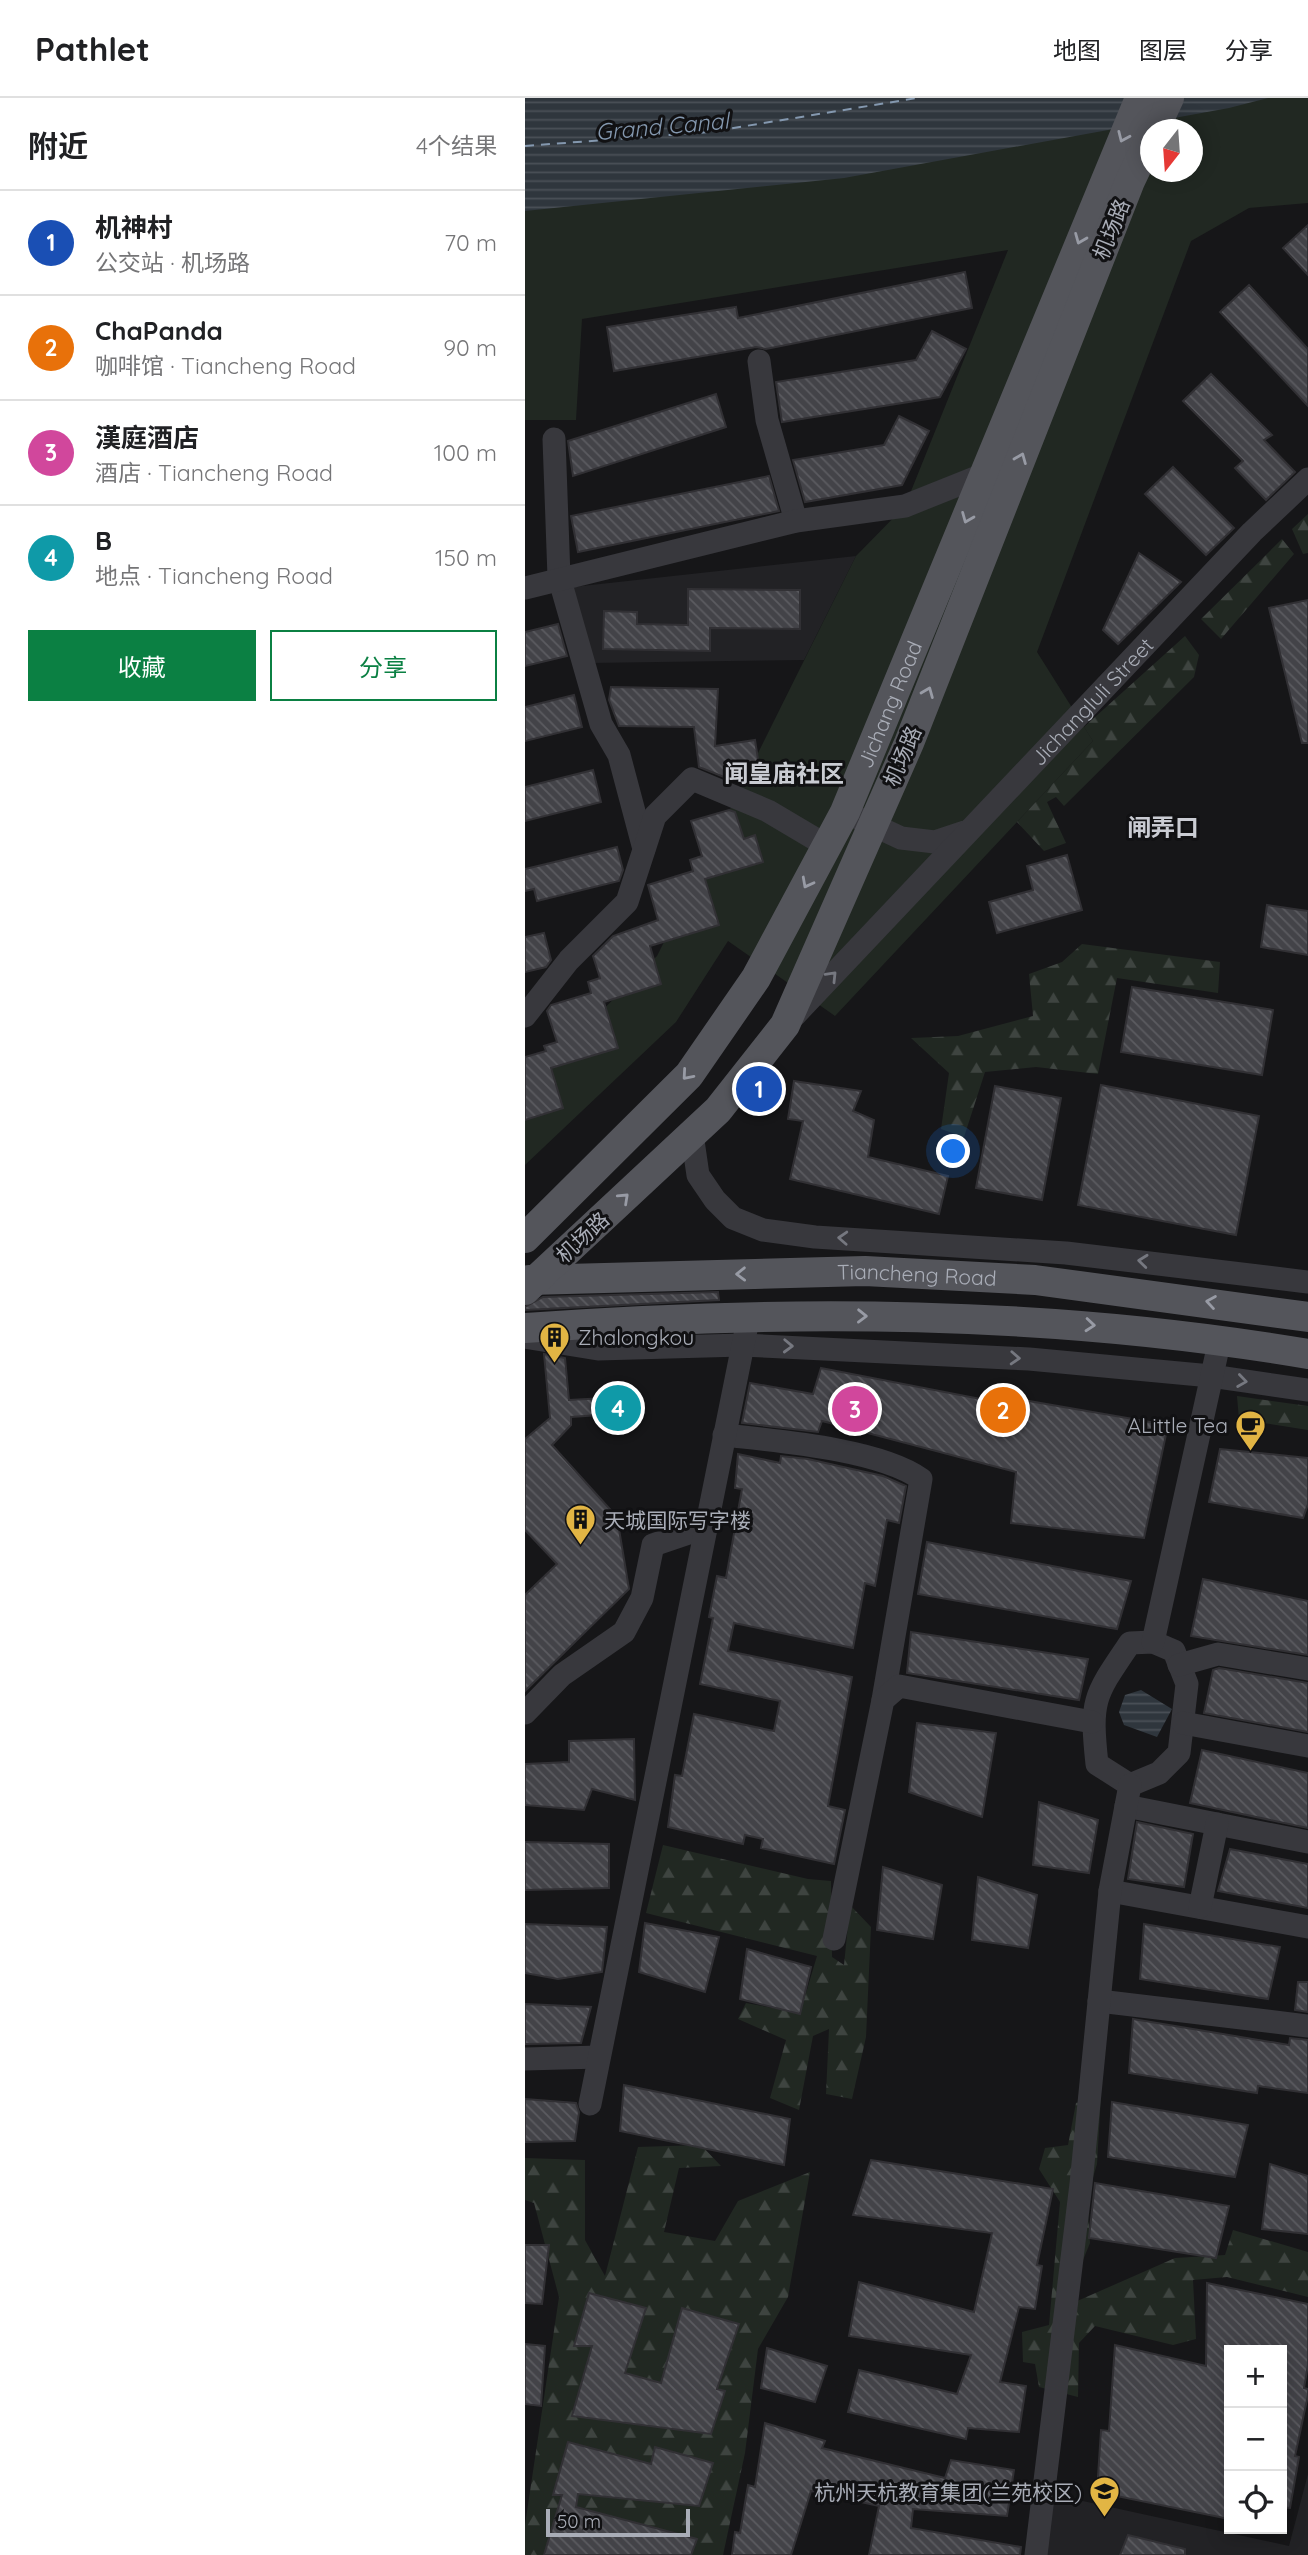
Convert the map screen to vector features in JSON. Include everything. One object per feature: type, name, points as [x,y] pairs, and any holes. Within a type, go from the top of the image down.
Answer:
[{"type":"main road","name":"Jichang Road","points":[[526,1232],[689,1075],[756,978],[845,812],[985,474],[1118,178],[1140,98]]},
{"type":"main road","points":[[1159,119],[1169,98]]},
{"type":"main road","name":"机场路","points":[[529,1283],[726,1101],[785,1025],[909,743],[1118,178],[1140,150]]},
{"type":"main road","name":"Tiancheng Road","points":[[529,1283],[865,1271],[996,1278],[1195,1300],[1308,1317]]},
{"type":"main road","name":"Tiancheng Road","points":[[525,1328],[749,1315],[960,1318],[1085,1325],[1220,1339],[1308,1354]]},
{"type":"street","points":[[759,361],[767,420],[796,521]]},
{"type":"street","points":[[554,439],[560,580],[601,724],[619,755],[644,849]]},
{"type":"street","points":[[525,588],[796,521],[905,506],[985,474]]},
{"type":"street","name":"Jichangluli Street","points":[[845,812],[901,838],[935,842],[968,831],[1252,532],[1308,479]]},
{"type":"street","points":[[525,1016],[569,960],[627,902],[655,816],[692,779],[768,811],[827,846]]},
{"type":"street","points":[[785,1025],[968,831]]},
{"type":"street","points":[[692,1135],[698,1175],[715,1200],[733,1218],[763,1230],[815,1237],[1066,1253],[1308,1282]]},
{"type":"street","points":[[910,1242],[996,1278]]},
{"type":"street","points":[[590,2104],[749,1315]]},
{"type":"street","points":[[960,1318],[960,1355]]},
{"type":"street","points":[[525,1337],[598,1349],[742,1345],[960,1355],[1210,1376],[1308,1390]]},
{"type":"street","points":[[1153,1642],[1220,1339]]},
{"type":"street","points":[[724,1435],[802,1444],[904,1466],[921,1479],[883,1700],[834,1939]]},
{"type":"street","points":[[525,1713],[562,1675],[624,1632],[642,1598],[653,1545],[706,1527]]},
{"type":"street","points":[[1036,2555],[1050,2456],[1110,1891],[1128,1795],[1159,1773],[1179,1753],[1183,1723],[1187,1684],[1174,1651],[1153,1642],[1130,1643],[1097,1691],[1093,1722],[1097,1763],[1128,1795],[1217,1824],[1308,1842]]},
{"type":"street","points":[[1179,1665],[1217,1654],[1308,1669]]},
{"type":"street","points":[[883,1700],[899,1686],[1093,1722]]},
{"type":"street","points":[[1183,1723],[1308,1746]]},
{"type":"street","points":[[1200,1908],[1217,1824]]},
{"type":"street","points":[[1110,1891],[1308,1927]]},
{"type":"street","points":[[1099,2001],[1308,2026]]},
{"type":"street","points":[[525,2059],[599,2057]]},
{"type":"shaded area","points":[[856,556],[804,660],[589,663],[573,587]]},
{"type":"shaded area","name":"杭州天杭教育集团(兰苑校区)","points":[[1308,2474],[1308,2555],[1035,2555],[1046,2493],[1224,2532],[1224,2534],[1289,2546]]},
{"type":"green space","points":[[525,98],[1308,98],[1308,203],[1249,208],[1191,241],[1037,652],[1093,741],[835,1016],[728,941],[676,1022],[525,1165],[525,1087],[657,956],[856,556],[905,506],[1008,250],[582,319],[576,420],[525,420]]},
{"type":"green space","points":[[1308,514],[1308,553],[1303,554],[1292,529]]},
{"type":"green space","points":[[1282,539],[1294,554],[1221,639],[1201,619]]},
{"type":"green space","points":[[1185,636],[1199,655],[1194,677],[1064,806],[1056,797],[1047,802],[1066,843],[1044,851],[1017,822],[1093,741],[1084,727]]},
{"type":"green space","points":[[1082,944],[1220,962],[1218,993],[1117,978],[1098,1074],[1036,1067],[985,1072],[964,1137],[941,1129],[949,1073],[911,1038],[958,1036],[1033,1016],[1029,974],[1062,962]]},
{"type":"green space","points":[[1237,1396],[1308,1406],[1308,1430],[1239,1419]]},
{"type":"green space","points":[[663,1845],[808,1879],[831,1881],[832,1957],[844,1965],[850,1905],[871,1927],[866,2037],[852,2099],[826,2094],[829,2029],[813,2036],[799,2110],[770,2098],[786,2040],[738,2019],[746,2003],[800,2013],[817,1956],[646,1913]]},
{"type":"green space","points":[[1101,2095],[1097,2164],[1087,2197],[1090,2243],[1074,2282],[1075,2302],[1175,2258],[1225,2255],[1233,2230],[1308,2252],[1308,2297],[1227,2277],[1193,2280],[1196,2339],[1173,2345],[1095,2326],[1079,2343],[1078,2397],[1039,2387],[1035,2364],[1023,2362],[1022,2332],[1049,2325],[1060,2202],[1039,2169],[1045,2148],[1068,2145],[1076,2103]]},
{"type":"green space","points":[[701,2145],[721,2166],[679,2168],[664,2232],[715,2241],[738,2201],[810,2172],[788,2297],[758,2349],[745,2453],[723,2555],[525,2555],[525,2525],[559,2297],[534,2203],[525,2200],[525,2158],[585,2160],[585,2240],[605,2276],[638,2147]]},
{"type":"water","name":"Grand Canal","points":[[525,98],[1268,98],[1168,119],[1140,119],[1140,124],[844,178],[525,211]]},
{"type":"water","points":[[1141,1690],[1172,1709],[1157,1737],[1124,1725],[1119,1712],[1125,1695]]},
{"type":"building","points":[[1308,225],[1308,275],[1283,248]]},
{"type":"building","points":[[965,272],[972,308],[766,349],[756,347],[614,371],[607,327],[736,307],[738,318]]},
{"type":"building","points":[[1249,285],[1308,349],[1308,406],[1220,312]]},
{"type":"building","points":[[932,331],[966,349],[940,397],[782,422],[776,382],[916,360]]},
{"type":"building","points":[[1211,374],[1272,435],[1264,440],[1295,472],[1266,500],[1235,468],[1243,461],[1183,401]]},
{"type":"building","points":[[716,394],[726,427],[573,476],[568,441]]},
{"type":"building","points":[[899,416],[929,431],[902,485],[805,502],[793,460],[884,445]]},
{"type":"building","points":[[1173,467],[1234,528],[1206,555],[1145,494]]},
{"type":"building","points":[[769,476],[779,511],[578,552],[571,516]]},
{"type":"building","points":[[1139,553],[1181,582],[1118,644],[1103,630]]},
{"type":"building","points":[[688,589],[800,590],[800,629],[710,628],[710,651],[603,649],[604,611],[637,612],[637,624],[688,625]]},
{"type":"building","points":[[1308,600],[1308,743],[1302,743],[1269,608]]},
{"type":"building","points":[[558,624],[567,656],[525,666],[525,632]]},
{"type":"building","points":[[611,687],[718,689],[715,746],[755,740],[760,772],[724,777],[699,767],[694,727],[619,726],[609,700]]},
{"type":"building","points":[[574,695],[582,727],[525,741],[525,707]]},
{"type":"building","points":[[593,770],[601,802],[525,821],[525,787]]},
{"type":"building","points":[[729,810],[735,812],[744,839],[755,835],[763,862],[705,879],[719,925],[650,946],[661,984],[604,1002],[618,1048],[551,1068],[563,1108],[525,1120],[525,1057],[546,1051],[544,1046],[557,1042],[547,1011],[551,1005],[591,993],[588,982],[600,978],[593,956],[613,936],[658,920],[648,885],[693,871],[690,860],[702,856],[691,821]]},
{"type":"building","points":[[617,847],[623,870],[619,881],[537,901],[534,889],[525,891],[525,869]]},
{"type":"building","points":[[1067,855],[1082,910],[997,933],[989,902],[1033,890],[1027,866]]},
{"type":"building","points":[[1267,905],[1308,911],[1308,955],[1261,947]]},
{"type":"building","points":[[544,933],[551,960],[546,967],[525,972],[525,937]]},
{"type":"building","points":[[1132,987],[1273,1010],[1262,1075],[1121,1052]]},
{"type":"building","points":[[794,1081],[861,1091],[853,1111],[874,1120],[868,1157],[948,1176],[939,1214],[790,1179],[803,1121],[788,1119]]},
{"type":"building","points":[[1101,1085],[1259,1116],[1236,1235],[1078,1205]]},
{"type":"building","points":[[995,1086],[1061,1098],[1042,1200],[976,1188]]},
{"type":"building","points":[[718,1292],[719,1300],[525,1310],[525,1307],[543,1297]]},
{"type":"building","name":"天城国际写字楼","points":[[544,1354],[565,1358],[569,1400],[641,1396],[643,1412],[571,1417],[571,1425],[552,1445],[617,1517],[629,1589],[525,1691],[525,1595],[557,1564],[525,1530],[525,1439],[550,1418]]},
{"type":"building","points":[[821,1368],[1022,1407],[1023,1400],[1168,1425],[1144,1538],[1011,1523],[1016,1472],[822,1421],[818,1432],[742,1423],[750,1383],[813,1394]]},
{"type":"building","points":[[1220,1449],[1308,1458],[1308,1504],[1303,1518],[1209,1502]]},
{"type":"building","points":[[738,1454],[780,1463],[781,1456],[808,1459],[883,1476],[906,1486],[899,1523],[887,1520],[875,1586],[865,1583],[853,1648],[734,1623],[728,1651],[852,1677],[828,1806],[845,1810],[834,1864],[761,1848],[763,1839],[745,1835],[743,1844],[668,1827],[675,1775],[682,1776],[694,1714],[774,1731],[780,1701],[700,1684],[713,1618],[709,1617],[717,1576],[726,1578],[742,1489],[735,1488]]},
{"type":"building","points":[[927,1542],[1131,1581],[1117,1629],[918,1594]]},
{"type":"building","points":[[1203,1579],[1308,1601],[1308,1655],[1191,1636]]},
{"type":"building","points":[[911,1632],[1088,1659],[1079,1700],[907,1673]]},
{"type":"building","points":[[1219,1668],[1308,1683],[1308,1732],[1204,1713],[1213,1670]]},
{"type":"building","points":[[917,1723],[996,1733],[982,1817],[909,1792]]},
{"type":"building","points":[[634,1739],[635,1800],[592,1789],[584,1810],[525,1805],[525,1764],[569,1762],[569,1741]]},
{"type":"building","points":[[1202,1750],[1308,1773],[1308,1828],[1190,1803]]},
{"type":"building","points":[[1039,1802],[1098,1820],[1089,1873],[1033,1865]]},
{"type":"building","points":[[1137,1822],[1193,1834],[1184,1887],[1128,1879]]},
{"type":"building","points":[[525,1842],[609,1844],[609,1888],[525,1890]]},
{"type":"building","points":[[1230,1849],[1308,1864],[1308,1908],[1218,1891]]},
{"type":"building","points":[[883,1867],[942,1885],[933,1939],[877,1930]]},
{"type":"building","points":[[978,1877],[1037,1895],[1028,1948],[972,1940]]},
{"type":"building","points":[[645,1923],[719,1937],[705,1992],[639,1972]]},
{"type":"building","points":[[525,1924],[607,1927],[602,1972],[558,1979],[525,1973]]},
{"type":"building","points":[[1144,1924],[1280,1947],[1268,1999],[1140,1979]]},
{"type":"building","points":[[747,1949],[811,1967],[800,2014],[740,1999]]},
{"type":"building","points":[[1298,1982],[1308,1982],[1308,2012],[1295,2010]]},
{"type":"building","points":[[525,2004],[591,2007],[581,2043],[525,2044]]},
{"type":"building","points":[[1133,2019],[1289,2045],[1290,2038],[1308,2040],[1308,2093],[1258,2086],[1257,2093],[1129,2073]]},
{"type":"building","points":[[624,2085],[790,2119],[784,2165],[620,2131]]},
{"type":"building","points":[[525,2099],[576,2103],[579,2112],[575,2141],[525,2142]]},
{"type":"building","points":[[1112,2102],[1248,2125],[1235,2177],[1108,2157]]},
{"type":"building","points":[[871,2160],[1053,2189],[1037,2265],[1042,2266],[1035,2309],[1019,2307],[1000,2382],[1026,2386],[1019,2432],[968,2428],[966,2439],[848,2412],[859,2370],[957,2394],[971,2355],[849,2336],[859,2282],[974,2312],[992,2233],[853,2215]]},
{"type":"building","points":[[1270,2164],[1308,2176],[1308,2234],[1262,2229]]},
{"type":"building","points":[[1095,2183],[1229,2206],[1216,2258],[1089,2238]]},
{"type":"building","points":[[525,2245],[549,2245],[542,2304],[525,2303]]},
{"type":"building","points":[[1207,2283],[1308,2304],[1308,2365],[1304,2388],[1308,2389],[1308,2395],[1295,2456],[1299,2457],[1290,2508],[1287,2508],[1287,2345],[1224,2345],[1224,2518],[1097,2492],[1101,2430],[1109,2431],[1115,2345],[1206,2366]]},
{"type":"building","points":[[589,2293],[646,2308],[625,2373],[661,2383],[682,2308],[739,2324],[717,2389],[725,2391],[711,2434],[572,2416],[592,2346],[574,2346]]},
{"type":"building","points":[[525,2344],[545,2346],[541,2406],[525,2404]]},
{"type":"building","points":[[767,2348],[827,2366],[815,2402],[761,2388]]},
{"type":"building","points":[[765,2423],[825,2441],[822,2448],[945,2478],[951,2460],[1014,2470],[1007,2516],[913,2509],[911,2528],[1021,2547],[1020,2555],[869,2555],[879,2506],[811,2491],[791,2555],[732,2555],[735,2532],[740,2533],[748,2485],[755,2487]]},
{"type":"building","points":[[568,2442],[651,2464],[655,2447],[713,2463],[699,2506],[578,2494],[576,2507],[697,2539],[691,2555],[544,2555],[562,2495],[553,2495]]},
{"type":"building","points":[[1128,2535],[1185,2549],[1185,2555],[1120,2555]]},
{"type":"ferry route","points":[[525,146],[709,132],[917,98]]},
{"type":"place","name":"机神村","points":[[759,1089]]},
{"type":"place","name":"Zhalongkou","points":[[555,1364]]},
{"type":"place","name":"B","points":[[618,1408]]},
{"type":"place","name":"漢庭酒店","points":[[855,1409]]},
{"type":"place","name":"ChaPanda","points":[[1003,1410]]},
{"type":"place","name":"ALittle Tea","points":[[1251,1452]]},
{"type":"place","name":"天城国际写字楼","points":[[581,1547]]},
{"type":"place","name":"杭州天杭教育集团(兰苑校区)","points":[[1105,2519]]},
{"type":"district","name":"闻皇庙社区","points":[[784,773]]},
{"type":"district","name":"闸弄口","points":[[1163,827]]}]
